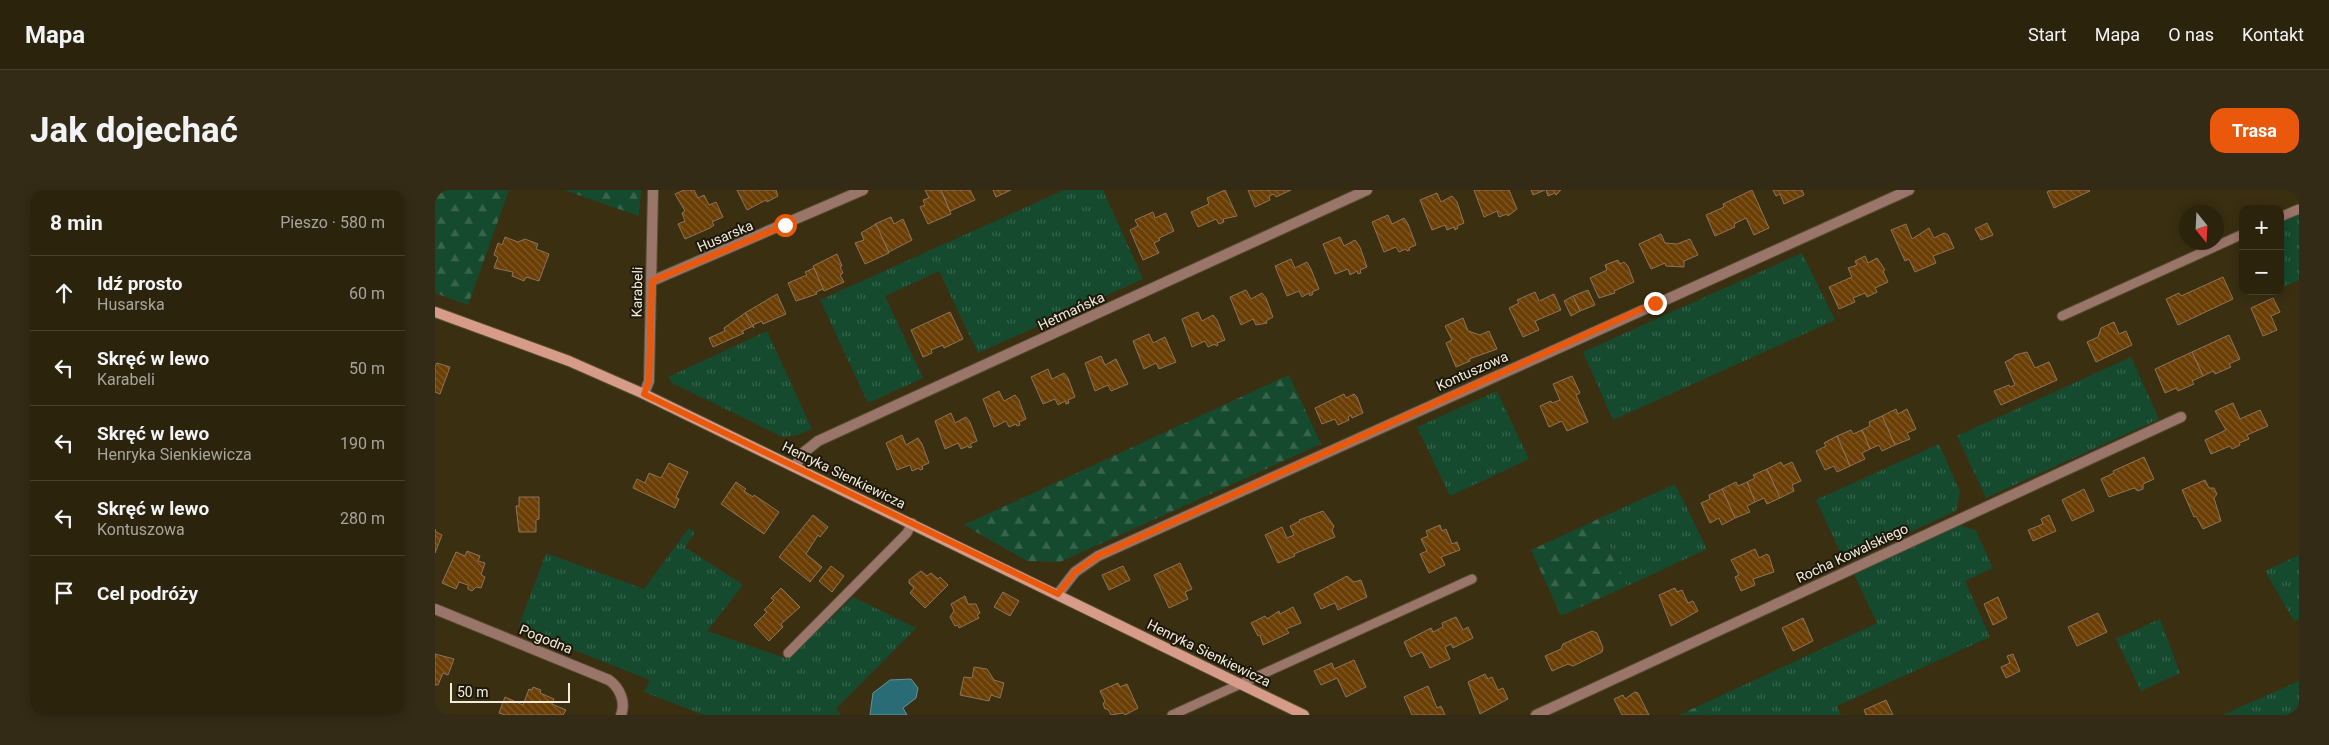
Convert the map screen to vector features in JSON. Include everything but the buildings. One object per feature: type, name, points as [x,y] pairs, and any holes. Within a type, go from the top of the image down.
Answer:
[{"type":"street","name":"Karabeli","points":[[644,394],[649,381],[653,190]]},
{"type":"street","name":"Husarska","points":[[652,281],[863,190]]},
{"type":"street","name":"Hetmańska","points":[[795,467],[803,452],[819,441],[1367,190]]},
{"type":"street","name":"Kontuszowa","points":[[1058,594],[1075,572],[1098,556],[1909,190]]},
{"type":"street","name":"Henryka Sienkiewicza","points":[[435,312],[569,361],[644,394],[1304,715]]},
{"type":"street","name":"Rocha Kowalskiego","points":[[1536,715],[2181,416]]},
{"type":"street","name":"Pogodna","points":[[435,609],[609,680],[621,694],[623,709],[621,715]]},
{"type":"lane","points":[[2284,215],[2299,209]]},
{"type":"lane","points":[[2062,316],[2239,236]]},
{"type":"lane","points":[[788,653],[907,533],[912,523]]},
{"type":"lane","points":[[1172,715],[1472,579]]},
{"type":"green space","points":[[435,190],[509,190],[468,305],[435,293]]},
{"type":"green space","points":[[564,190],[641,190],[639,216]]},
{"type":"green space","points":[[1064,190],[1103,190],[1143,279],[978,353],[939,271],[885,296],[923,378],[868,403],[820,300]]},
{"type":"green space","points":[[2299,214],[2299,280],[2284,286],[2284,250],[2284,221]]},
{"type":"green space","points":[[1802,253],[1835,320],[1613,420],[1583,352]]},
{"type":"green space","points":[[767,331],[812,429],[798,435],[783,437],[672,383],[668,377]]},
{"type":"green space","points":[[2131,357],[2159,419],[1986,498],[1957,436]]},
{"type":"green space","points":[[1289,375],[1321,444],[1060,562],[1027,561],[964,525]]},
{"type":"green space","points":[[1497,391],[1529,459],[1450,496],[1417,427]]},
{"type":"green space","points":[[1939,444],[1960,492],[1956,511],[1845,562],[1816,500]]},
{"type":"green space","points":[[1675,484],[1707,549],[1627,586],[1598,519]]},
{"type":"green space","points":[[1598,519],[1627,586],[1561,616],[1531,550]]},
{"type":"green space","points":[[1961,525],[1976,531],[1993,568],[1965,581],[1990,637],[1837,706],[1841,715],[1712,715],[1701,705],[1877,623],[1854,574]]},
{"type":"green space","points":[[689,528],[695,532],[685,547],[743,585],[707,631],[788,659],[853,597],[916,628],[836,709],[841,715],[704,715],[644,692],[650,680],[518,628],[546,553],[644,589]]},
{"type":"green space","points":[[2299,555],[2299,619],[2294,621],[2265,571]]},
{"type":"green space","points":[[2160,619],[2180,673],[2141,691],[2116,639]]},
{"type":"green space","points":[[2299,681],[2299,715],[2223,715],[2227,713]]},
{"type":"green space","points":[[1701,705],[1712,715],[1679,715]]},
{"type":"water","points":[[911,679],[918,688],[916,698],[903,708],[907,715],[870,715],[873,693],[890,680]]},
{"type":"route","points":[[785,225],[652,281],[649,381],[644,394],[1058,594],[1075,572],[1098,556],[1655,303]]}]
